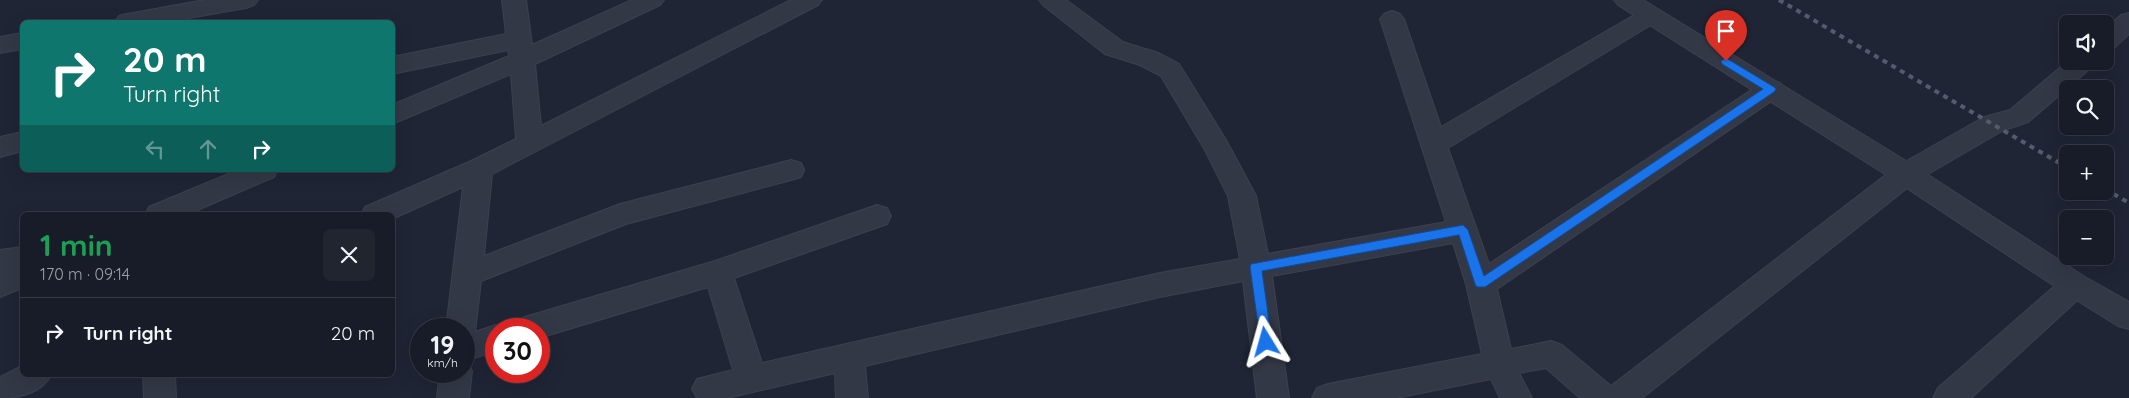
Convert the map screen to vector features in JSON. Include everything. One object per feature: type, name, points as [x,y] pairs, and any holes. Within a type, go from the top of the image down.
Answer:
[{"type":"street","points":[[138,20],[246,0]]},
{"type":"street","points":[[514,0],[521,50],[529,144]]},
{"type":"street","points":[[395,113],[521,50],[652,0]]},
{"type":"street","points":[[382,212],[479,169],[810,0]]},
{"type":"street","points":[[1051,0],[1114,48],[1149,58],[1170,70],[1184,97],[1218,147],[1242,196],[1256,267],[1273,398]]},
{"type":"street","points":[[1626,0],[1906,174],[2075,285],[2129,318]]},
{"type":"street","points":[[1434,144],[1651,15]]},
{"type":"street","points":[[1392,19],[1481,284],[1500,366],[1516,398]]},
{"type":"street","points":[[2114,34],[2129,21]]},
{"type":"street","points":[[0,45],[20,41]]},
{"type":"street","points":[[395,66],[521,50]]},
{"type":"street","points":[[1619,398],[1906,174],[1993,124],[2019,116],[2073,70]]},
{"type":"street","points":[[1481,284],[1771,89]]},
{"type":"street","points":[[0,147],[20,142]]},
{"type":"street","points":[[462,318],[479,169]]},
{"type":"street","points":[[467,274],[620,215],[791,170]]},
{"type":"street","points":[[166,212],[259,172]]},
{"type":"street","points":[[550,322],[718,272],[877,216]]},
{"type":"street","points":[[708,389],[1160,284],[1463,230]]},
{"type":"street","points":[[0,261],[20,258]]},
{"type":"street","points":[[718,272],[752,380]]},
{"type":"street","points":[[0,285],[20,276]]},
{"type":"street","points":[[1949,398],[2075,285]]},
{"type":"street","points":[[1328,398],[1500,366],[1551,354],[1602,398]]},
{"type":"street","points":[[849,357],[852,398]]},
{"type":"street","points":[[0,392],[32,377]]},
{"type":"street","points":[[159,377],[160,398]]},
{"type":"street","points":[[453,398],[455,383]]},
{"type":"railway","points":[[1779,0],[2059,163]]},
{"type":"railway","points":[[2114,194],[2129,203]]},
{"type":"route","points":[[1266,342],[1256,267],[1463,230],[1481,284],[1771,89],[1726,61]]}]
